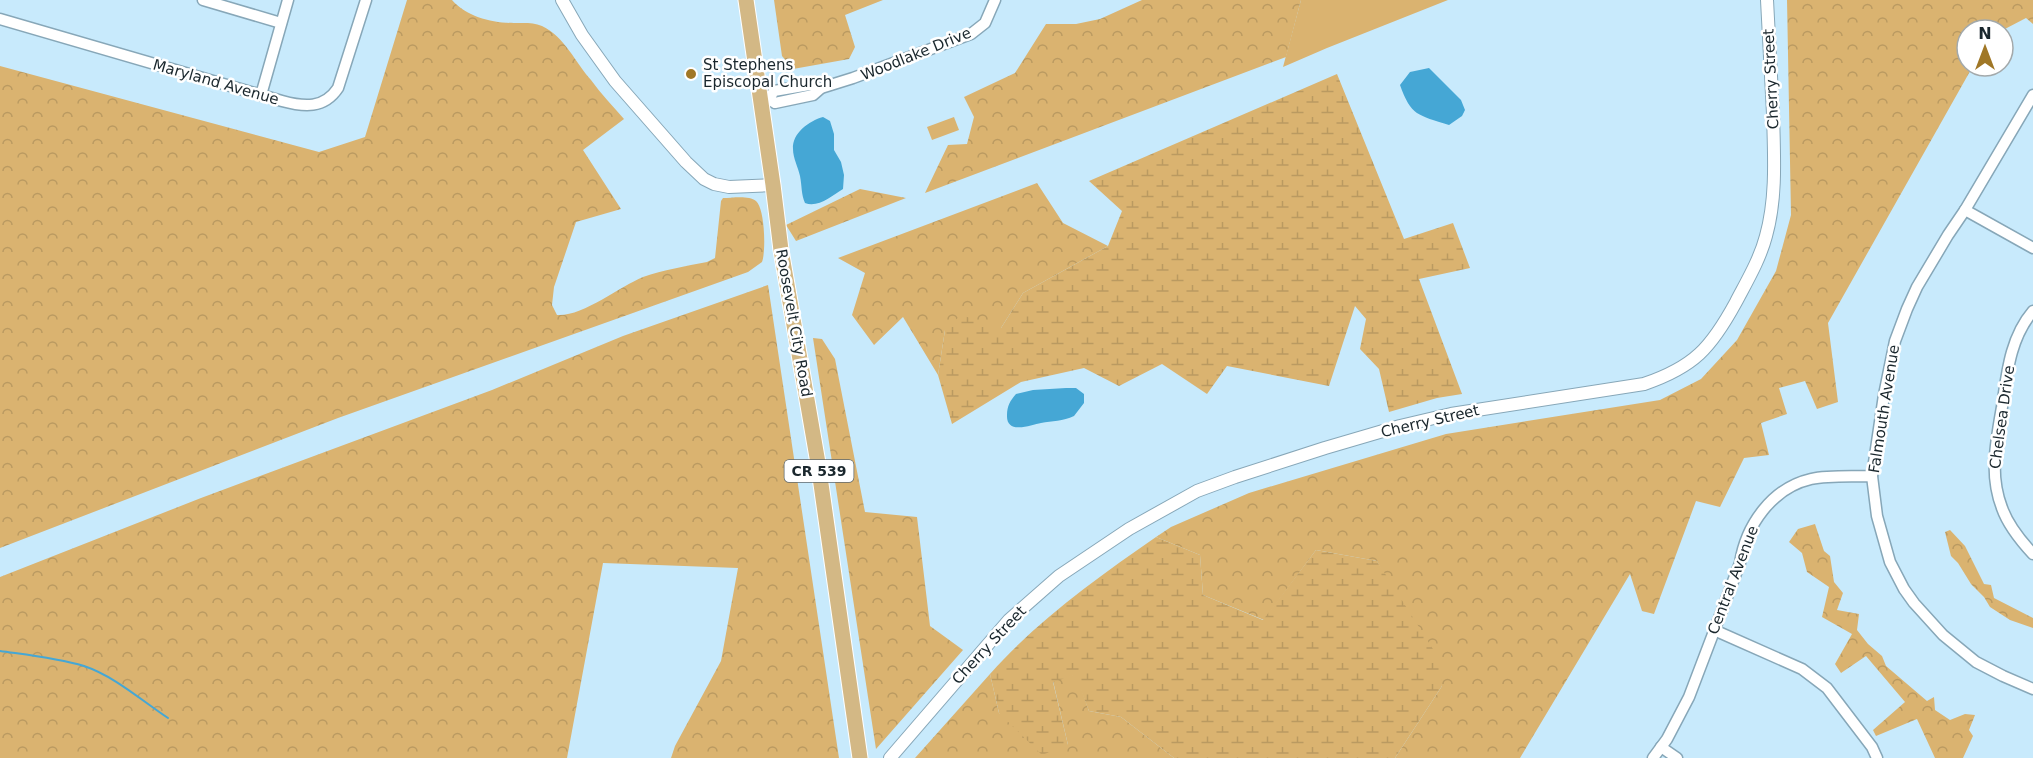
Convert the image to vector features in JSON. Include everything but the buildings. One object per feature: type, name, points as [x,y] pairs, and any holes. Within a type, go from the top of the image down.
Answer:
[{"type":"main road","name":"CR 539","points":[[746,0],[765,99],[773,185]]},
{"type":"main road","name":"Roosevelt City Road","points":[[773,185],[780,250],[818,463],[860,758]]},
{"type":"street","points":[[261,95],[288,0]]},
{"type":"street","name":"Maryland Avenue","points":[[0,19],[289,103],[309,106],[321,104],[334,95],[344,75],[366,0]]},
{"type":"street","points":[[562,0],[582,35],[615,81],[686,162],[704,179],[729,187],[773,185]]},
{"type":"street","name":"Woodlake Drive","points":[[765,99],[775,103],[799,100],[813,95],[821,88],[971,34],[985,23],[995,0]]},
{"type":"street","name":"Cherry Street","points":[[890,758],[1009,620],[1059,576],[1129,529],[1197,491],[1400,426],[1450,414],[1644,384],[1661,379],[1690,364],[1705,349],[1726,320],[1752,272],[1766,239],[1774,193],[1774,139],[1767,0]]},
{"type":"street","points":[[208,1],[281,23]]},
{"type":"street","name":"Falmouth Avenue","points":[[2033,95],[1917,286],[1895,341],[1872,476],[1877,516],[1890,562],[1914,603],[1931,623],[1976,662],[2033,689]]},
{"type":"street","points":[[1965,210],[2033,248]]},
{"type":"street","name":"Chelsea Drive","points":[[2033,311],[2025,321],[2014,344],[2007,369],[1994,458],[1994,477],[2002,508],[2019,538],[2033,554]]},
{"type":"street","name":"Central Avenue","points":[[1653,758],[1689,698],[1754,522],[1785,490],[1810,479],[1872,476]]},
{"type":"street","points":[[1714,630],[1798,666],[1827,688],[1872,747],[1877,758]]},
{"type":"street","points":[[1661,747],[1677,758]]},
{"type":"green space","points":[[407,0],[452,0],[465,11],[480,18],[542,26],[563,43],[624,119],[583,150],[621,209],[576,222],[554,287],[552,305],[557,315],[578,311],[643,277],[707,262],[715,258],[723,198],[740,197],[756,201],[761,212],[764,231],[762,262],[748,272],[338,418],[0,548],[0,66],[319,152],[365,137]]},
{"type":"green space","points":[[774,0],[883,0],[845,15],[855,47],[849,59],[793,69],[782,56]]},
{"type":"green space","points":[[1142,0],[1301,0],[1286,57],[925,193],[948,145],[967,144],[974,117],[964,97],[1015,73],[1046,24],[1076,24],[1100,19]]},
{"type":"green space","points":[[1301,0],[1448,0],[1283,67]]},
{"type":"green space","points":[[1787,0],[2033,0],[2033,24],[2026,18],[2015,24],[2015,18],[1955,18],[1955,78],[1966,78],[1828,323],[1838,402],[1817,409],[1805,381],[1779,388],[1787,414],[1761,423],[1769,455],[1744,458],[1720,507],[1696,501],[1654,614],[1642,611],[1630,574],[1520,758],[1395,758],[1442,686],[1377,561],[1316,550],[1264,620],[1203,595],[1200,555],[1156,537],[1171,527],[1249,493],[1446,434],[1660,400],[1701,379],[1737,340],[1776,271],[1791,215]]},
{"type":"green space","points":[[1337,74],[1404,239],[1453,223],[1470,268],[1419,279],[1462,394],[1437,398],[1389,412],[1379,369],[1360,349],[1366,319],[1355,306],[1329,386],[1227,366],[1207,394],[1162,364],[1119,386],[1084,368],[1021,382],[952,424],[938,375],[945,330],[961,315],[1001,328],[1023,293],[1108,246],[1122,211],[1089,181]]},
{"type":"green space","points":[[954,117],[959,130],[932,140],[927,127]]},
{"type":"green space","points":[[1037,183],[1063,223],[1108,246],[1023,293],[1001,328],[945,330],[938,375],[903,317],[874,345],[852,315],[865,273],[838,258]]},
{"type":"green space","points":[[860,189],[906,198],[796,241],[786,225]]},
{"type":"green space","points":[[768,285],[839,758],[671,758],[675,746],[721,661],[738,568],[603,563],[567,758],[0,758],[0,577],[201,498],[492,390],[623,336]]},
{"type":"green space","points":[[813,338],[822,339],[835,359],[865,512],[917,517],[930,626],[963,650],[876,749]]},
{"type":"green space","points":[[1815,524],[1824,551],[1830,556],[1834,582],[1843,593],[1837,610],[1859,614],[1857,630],[1868,644],[1882,656],[1886,666],[1927,701],[1934,697],[1935,710],[1950,720],[1965,714],[1975,715],[1969,730],[1973,736],[1963,758],[1935,758],[1917,719],[1876,736],[1873,730],[1905,702],[1866,656],[1841,673],[1835,664],[1852,634],[1822,617],[1829,587],[1807,572],[1802,553],[1789,542],[1798,529]]},
{"type":"green space","points":[[1950,530],[1965,546],[1984,584],[1991,585],[1994,598],[2033,618],[2033,628],[2010,620],[1990,607],[1951,556],[1945,532]]},
{"type":"green space","points":[[1156,537],[1200,555],[1203,595],[1263,620],[1316,550],[1377,561],[1438,657],[1442,686],[1395,758],[1174,758],[1121,717],[1089,711],[1075,675],[1053,682],[1068,745],[1042,755],[999,713],[990,674],[1008,654],[1048,618],[1090,584]]},
{"type":"green space","points":[[990,674],[999,713],[1068,745],[1053,681],[1076,674],[1089,711],[1121,717],[1174,758],[915,758]]},
{"type":"water","points":[[1429,68],[1461,100],[1465,110],[1462,116],[1449,125],[1423,116],[1412,109],[1400,85],[1410,72]]},
{"type":"water","points":[[823,117],[830,121],[834,134],[834,150],[841,162],[844,175],[843,189],[825,200],[810,204],[805,203],[803,196],[793,143],[802,128]]},
{"type":"water","points":[[1076,388],[1084,394],[1084,403],[1074,416],[1026,427],[1010,425],[1007,415],[1008,406],[1016,394],[1033,390]]},
{"type":"waterway","points":[[0,651],[63,661],[95,670],[117,682],[168,718]]},
{"type":"place","name":"St Stephens Episcopal Church","points":[[691,74]]}]
